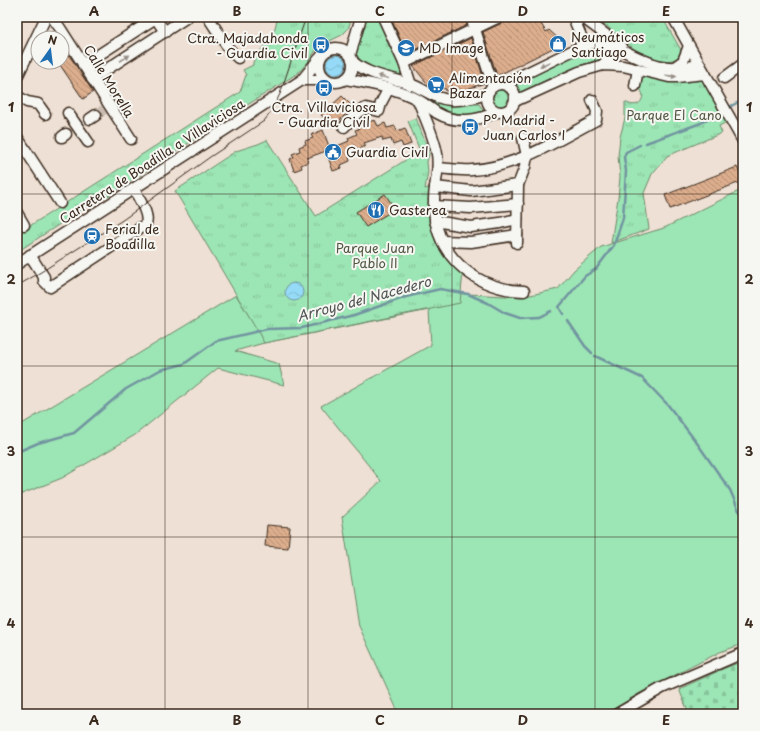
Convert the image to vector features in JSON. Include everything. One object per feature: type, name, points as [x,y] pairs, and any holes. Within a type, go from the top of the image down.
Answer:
[{"type":"street","points":[[17,77],[46,17]]},
{"type":"street","name":"Calle Morella","points":[[52,17],[92,79],[108,107],[130,139]]},
{"type":"street","points":[[92,79],[187,17]]},
{"type":"street","points":[[208,17],[229,49],[238,58]]},
{"type":"street","points":[[302,80],[326,80],[336,82],[346,79],[351,74],[353,68],[352,59],[360,17]]},
{"type":"street","points":[[383,17],[404,63],[411,85]]},
{"type":"street","points":[[471,17],[493,86]]},
{"type":"street","points":[[404,63],[499,17]]},
{"type":"street","points":[[573,17],[584,45]]},
{"type":"street","points":[[582,17],[618,43],[630,54]]},
{"type":"street","points":[[673,17],[743,141]]},
{"type":"street","points":[[83,65],[154,19],[157,20],[165,32]]},
{"type":"street","points":[[338,48],[357,30]]},
{"type":"street","points":[[504,84],[591,43],[608,44],[656,66],[702,70]]},
{"type":"street","points":[[603,65],[608,58],[608,44]]},
{"type":"street","points":[[673,68],[683,61],[689,46]]},
{"type":"street","points":[[326,80],[320,72],[318,66],[319,59],[326,51],[338,48],[347,52],[366,72],[411,85],[439,98],[449,100],[469,99],[486,94],[493,86],[504,84],[513,90],[515,101]]},
{"type":"street","name":"Carretera de Boadilla a Villaviciosa","points":[[17,264],[302,80],[319,59]]},
{"type":"street","points":[[724,78],[743,64]]},
{"type":"street","points":[[486,94],[486,100],[491,109],[501,113],[510,109],[515,101],[579,72],[603,65],[623,66],[677,77],[702,70]]},
{"type":"street","points":[[635,86],[638,69]]},
{"type":"street","points":[[346,79],[389,88],[412,96],[438,114],[456,119],[478,119],[496,112]]},
{"type":"street","points":[[344,127],[358,112],[366,108],[379,111],[389,88]]},
{"type":"street","points":[[17,96],[27,102],[38,104],[45,114]]},
{"type":"street","points":[[418,100],[435,141],[438,168],[435,187],[435,221],[442,241],[454,259],[474,277],[497,288],[524,291]]},
{"type":"street","points":[[438,168],[471,170],[506,165],[527,156],[596,120],[597,112],[592,100]]},
{"type":"street","points":[[68,112],[88,142]]},
{"type":"street","points":[[429,129],[432,120],[438,114]]},
{"type":"street","points":[[17,137],[60,203]]},
{"type":"street","points":[[442,241],[471,242],[517,239],[518,185],[525,168],[527,156],[523,138]]},
{"type":"street","points":[[435,187],[471,191],[518,185]]},
{"type":"street","points":[[30,255],[44,277],[44,281],[50,287],[146,224],[148,220],[147,215],[134,189]]},
{"type":"street","points":[[434,206],[471,208],[518,204]]},
{"type":"street","points":[[17,213],[24,225]]},
{"type":"street","points":[[435,221],[471,227],[517,219]]},
{"type":"street","points":[[617,714],[662,688],[743,653]]},
{"type":"green space","points":[[278,17],[352,17],[348,29],[342,35],[319,46],[298,73],[206,131],[102,200],[98,199],[17,252],[17,234],[240,92],[246,75],[243,70],[253,65],[253,62],[274,31]]},
{"type":"green space","points":[[366,17],[378,17],[389,46],[401,68],[401,73],[399,76],[364,65],[356,54],[365,26]]},
{"type":"green space","points":[[592,17],[662,17],[681,50],[678,56],[668,61],[654,58],[633,48],[606,26]]},
{"type":"green space","points":[[594,47],[602,48],[605,58],[562,73],[521,94],[514,84],[580,51]]},
{"type":"green space","name":"Parque El Cano","points":[[639,71],[704,76],[729,121],[719,126],[722,133],[667,156],[652,174],[644,193],[649,229],[611,243],[618,198],[620,177],[618,156],[620,137],[625,118],[625,102],[635,105],[641,101],[641,89],[637,85]]},
{"type":"green space","points":[[500,90],[506,92],[508,98],[506,104],[500,106],[494,104],[492,98],[494,92]]},
{"type":"green space","points":[[419,95],[433,101],[449,105],[479,104],[484,112],[464,115],[449,113]]},
{"type":"green space","name":"Parque Juan Pablo II","points":[[416,118],[429,154],[425,189],[431,187],[430,206],[463,272],[460,303],[264,343],[175,191],[236,151],[267,140],[316,216],[420,151],[408,121]]},
{"type":"green space","points":[[743,189],[743,644],[720,652],[638,694],[606,714],[399,714],[359,626],[342,517],[381,481],[321,406],[431,345],[429,310],[264,343],[235,351],[279,364],[284,385],[218,368],[135,435],[62,478],[17,496],[17,427],[236,295],[257,328],[451,293],[521,297],[558,289],[574,270],[601,247],[664,228]]},
{"type":"green space","points":[[743,661],[743,714],[689,714],[679,689]]},
{"type":"water","points":[[336,55],[343,58],[346,65],[343,72],[336,75],[329,72],[326,65],[329,58]]},
{"type":"water","points":[[294,283],[300,286],[303,292],[300,298],[294,301],[288,298],[285,292],[288,286]]},
{"type":"building","points":[[399,17],[465,17],[467,25],[407,54],[392,21]]},
{"type":"building","points":[[505,17],[537,17],[546,32],[549,30],[563,43],[497,76],[483,32],[502,23]]},
{"type":"building","points":[[471,38],[485,83],[464,90],[446,91],[446,89],[432,87],[413,66]]},
{"type":"building","points":[[70,56],[93,92],[83,99],[63,70],[70,70]]},
{"type":"building","points":[[342,96],[353,107],[333,127],[321,115]]},
{"type":"building","points":[[375,120],[378,126],[385,123],[387,128],[395,126],[397,131],[405,128],[411,144],[403,147],[401,142],[393,145],[391,139],[383,141],[382,137],[364,143],[366,146],[356,150],[358,154],[349,157],[350,161],[341,165],[342,168],[333,171],[326,151],[307,158],[308,162],[301,165],[302,168],[294,171],[290,159],[294,157],[292,154],[300,151],[299,147],[306,144],[305,141],[313,138],[311,135],[323,130],[330,149],[349,141],[348,138],[357,134],[355,130],[359,129],[358,125]]},
{"type":"building","points":[[737,167],[743,181],[670,209],[665,195]]},
{"type":"building","name":"Gasterea","points":[[385,194],[395,209],[366,227],[356,212]]},
{"type":"building","points":[[267,525],[290,527],[288,548],[265,546]]},
{"type":"waterway","name":"Arroyo del Nacedero","points":[[727,108],[743,100]]},
{"type":"waterway","name":"Arroyo del Nacedero","points":[[646,143],[701,123],[723,111]]},
{"type":"waterway","name":"Arroyo del Nacedero","points":[[563,314],[559,307],[585,276],[596,269],[614,245],[623,218],[626,171],[624,157],[626,152],[640,145]]},
{"type":"waterway","name":"Arroyo del Nacedero","points":[[17,452],[38,443],[74,433],[126,389],[160,370],[184,364],[216,341],[267,329],[302,328],[354,315],[406,297],[440,289],[468,294],[505,313],[520,318],[539,317],[551,311]]},
{"type":"waterway","points":[[568,321],[585,346],[592,353]]},
{"type":"waterway","points":[[595,356],[642,378],[668,405],[730,490],[740,513],[743,516]]},
{"type":"tunnel","points":[[96,115],[105,109]]},
{"type":"tram line","points":[[17,286],[124,219],[210,157],[264,121],[271,112],[280,94],[306,17]]},
{"type":"place","name":"Neumáticos Santiago","points":[[558,44]]},
{"type":"place","name":"Ctra. Majadahonda - Guardia Civil","points":[[321,45]]},
{"type":"place","name":"MD Image","points":[[406,48]]},
{"type":"place","name":"Alimentación Bazar","points":[[436,85]]},
{"type":"place","name":"Ctra. Villaviciosa - Guardia Civil","points":[[324,88]]},
{"type":"place","name":"Pº Madrid - Juan Carlos I","points":[[470,127]]},
{"type":"place","name":"Guardia Civil","points":[[333,152]]},
{"type":"place","name":"Gasterea","points":[[376,210]]},
{"type":"place","name":"Ferial de Boadilla","points":[[92,236]]}]
